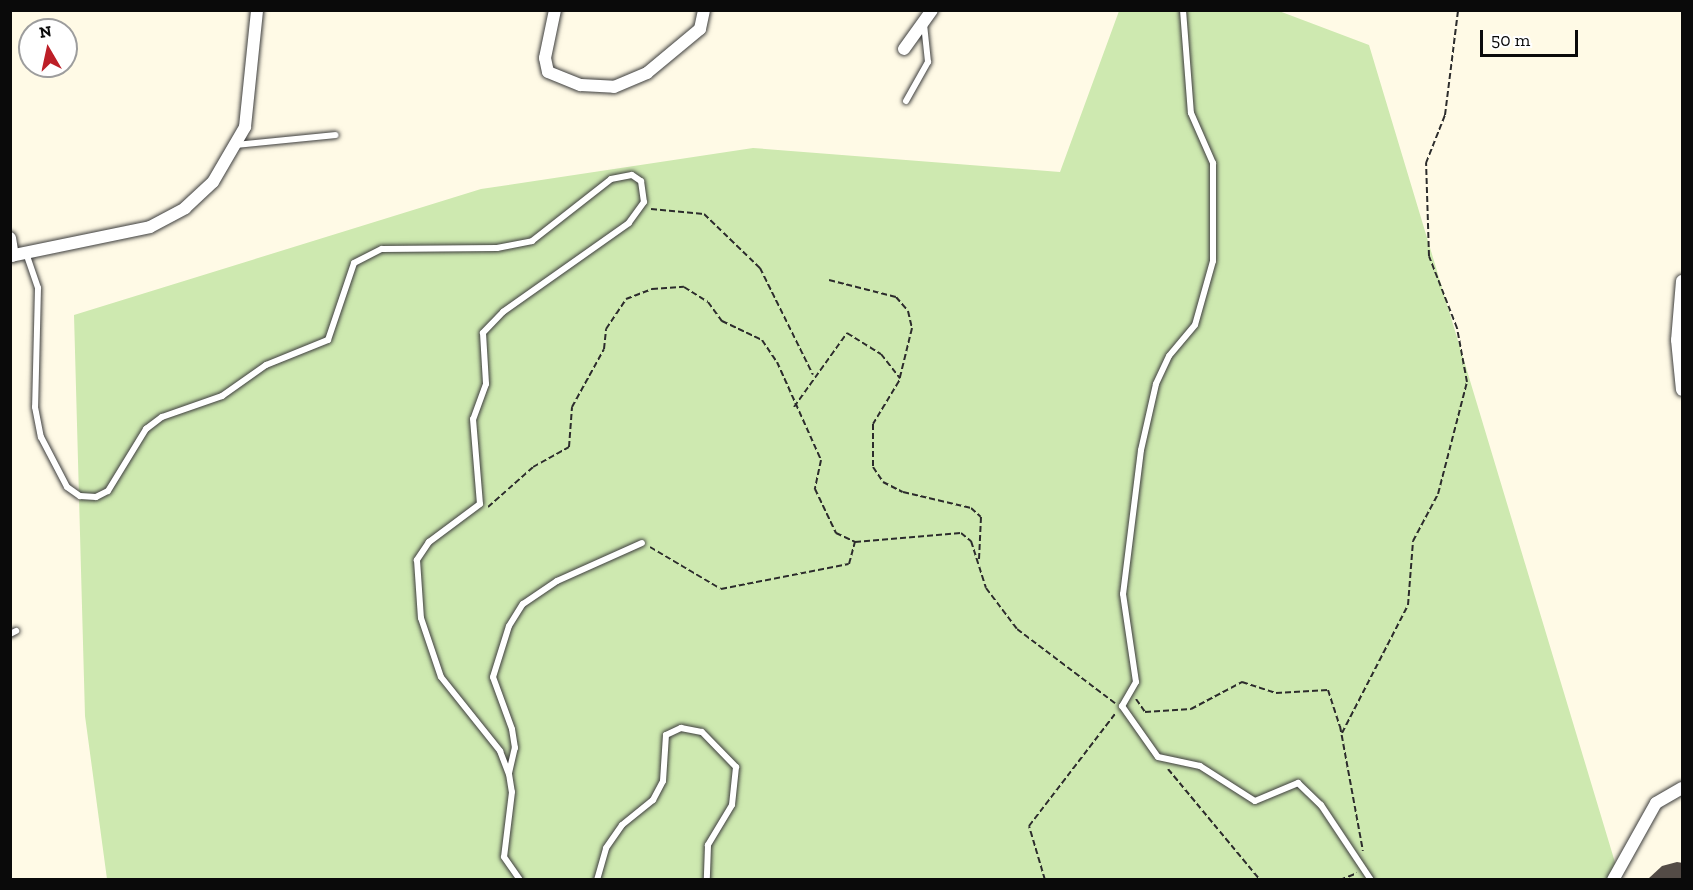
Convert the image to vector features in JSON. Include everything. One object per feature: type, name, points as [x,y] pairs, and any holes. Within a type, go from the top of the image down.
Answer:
[{"type":"street","points":[[10,237],[16,255],[150,227],[185,208],[213,182],[245,127],[257,10]]},
{"type":"street","points":[[555,10],[545,58],[548,72],[581,85],[614,87],[647,73],[700,29],[704,10]]},
{"type":"street","points":[[904,49],[932,10]]},
{"type":"street","points":[[1683,280],[1677,340],[1683,390]]},
{"type":"street","points":[[1612,879],[1656,803],[1683,788]]},
{"type":"lane","points":[[1183,10],[1191,113],[1213,163],[1217,210],[1213,261],[1195,325],[1169,356],[1156,384],[1141,450],[1123,594],[1136,668],[1130,692],[1122,706],[1158,757],[1200,766],[1255,801],[1298,783],[1321,805],[1361,872],[1371,879]]},
{"type":"lane","points":[[906,102],[928,62],[924,22]]},
{"type":"lane","points":[[236,145],[336,135]]},
{"type":"lane","points":[[16,255],[38,288],[36,407],[41,437],[67,487],[80,496],[96,497],[108,491],[146,429],[162,417],[222,396],[266,365],[328,340],[354,263],[382,249],[497,248],[532,241],[611,179],[632,175],[646,189],[639,208],[629,223],[503,312],[483,333],[486,384],[473,419],[480,504],[469,516],[429,542],[417,560],[415,585],[441,677],[500,751],[509,774],[512,792],[504,856],[520,879]]},
{"type":"lane","points":[[509,774],[515,748],[512,729],[493,677],[509,626],[523,604],[557,581],[642,543]]},
{"type":"lane","points":[[597,879],[606,848],[622,825],[653,800],[663,781],[666,735],[681,728],[702,732],[736,766],[732,805],[708,845],[707,879]]},
{"type":"path","points":[[1342,733],[1408,605],[1413,541],[1438,494],[1467,382],[1457,328],[1429,256],[1426,163],[1445,115],[1458,10]]},
{"type":"path","points":[[639,208],[704,214],[760,268],[813,375]]},
{"type":"path","points":[[829,280],[896,297],[908,311],[912,328],[900,378],[873,424],[873,467],[883,482],[903,492],[972,508],[981,517],[979,562]]},
{"type":"path","points":[[469,516],[490,507],[533,466],[570,447],[572,407],[604,349],[615,312],[626,300],[652,289],[684,287],[708,302],[723,321],[762,340],[821,460],[815,489],[836,533],[855,542],[961,533],[979,562],[986,588],[1017,629],[1047,657],[1075,670],[1094,690],[1122,706],[1029,826],[1045,879]]},
{"type":"path","points":[[794,408],[813,375],[848,333],[881,354],[900,378]]},
{"type":"path","points":[[642,543],[722,589],[849,564],[855,542]]},
{"type":"path","points":[[1130,692],[1145,712],[1191,709],[1242,682],[1276,693],[1328,690],[1342,733],[1364,854]]},
{"type":"path","points":[[1158,757],[1260,879]]},
{"type":"path","points":[[1340,879],[1361,872]]},
{"type":"green space","points":[[1119,11],[1279,11],[1369,45],[1620,879],[107,879],[85,716],[74,315],[481,189],[753,148],[1060,172]]},
{"type":"building","points":[[1677,862],[1683,863],[1683,879],[1648,879],[1662,866]]}]
